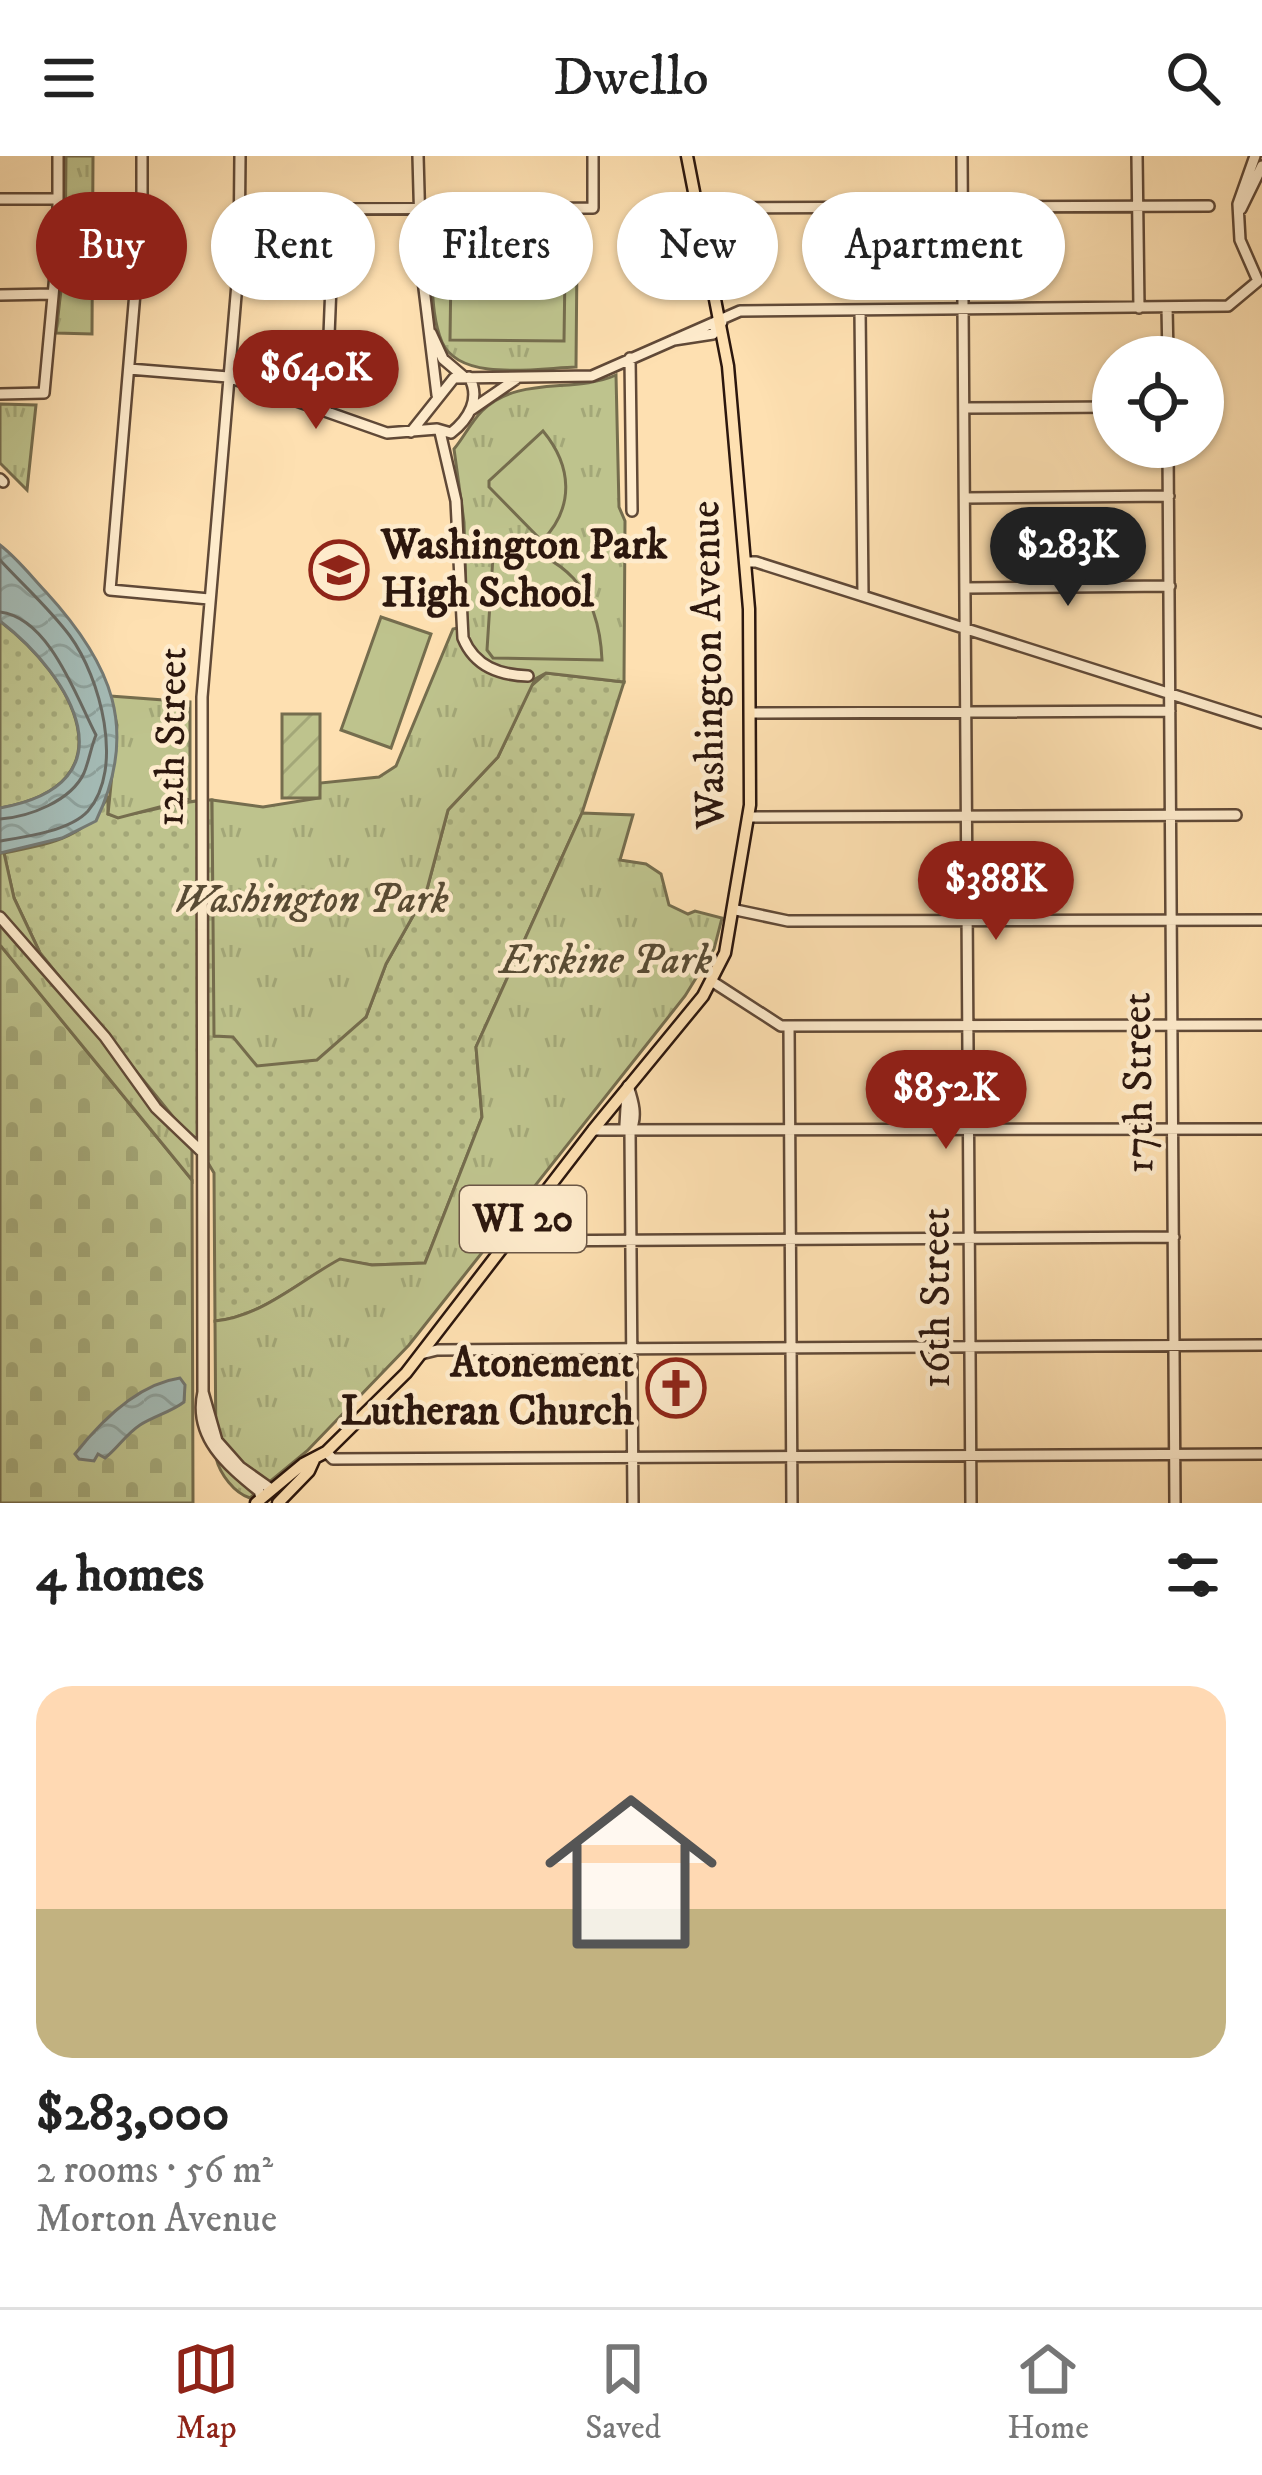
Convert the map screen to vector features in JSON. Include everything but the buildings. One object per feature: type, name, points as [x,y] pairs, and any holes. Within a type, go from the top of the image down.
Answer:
[{"type":"main road","name":"Washington Avenue","points":[[687,156],[695,192]]},
{"type":"main road","name":"Washington Avenue","points":[[267,1499],[326,1451],[421,1354],[712,982],[725,953],[736,910],[748,817],[750,713],[746,562],[720,300]]},
{"type":"street","points":[[58,156],[58,192]]},
{"type":"street","points":[[142,156],[142,209],[110,590],[209,599]]},
{"type":"street","name":"12th Street","points":[[239,156],[240,192]]},
{"type":"street","points":[[418,156],[418,192]]},
{"type":"street","points":[[592,156],[593,192]]},
{"type":"street","name":"16th Street","points":[[962,156],[962,192]]},
{"type":"street","points":[[1137,156],[1139,308]]},
{"type":"street","points":[[411,432],[451,380],[592,376],[724,318],[860,310],[1232,305],[1260,281],[1244,255],[1239,214],[1240,194],[1255,156]]},
{"type":"street","points":[[1239,214],[1262,166]]},
{"type":"street","points":[[0,199],[36,199]]},
{"type":"street","points":[[1065,205],[1209,206]]},
{"type":"street","points":[[0,295],[36,294]]},
{"type":"street","points":[[0,394],[44,393],[52,300]]},
{"type":"street","name":"12th Street","points":[[233,300],[202,697],[203,1392],[217,1441],[267,1499]]},
{"type":"street","points":[[326,411],[330,300]]},
{"type":"street","points":[[424,300],[438,431],[449,465],[460,540],[467,648],[500,673],[529,676]]},
{"type":"street","name":"16th Street","points":[[963,300],[971,1503]]},
{"type":"street","points":[[1167,307],[1168,336]]},
{"type":"street","points":[[860,310],[863,596]]},
{"type":"street","points":[[425,317],[443,359],[466,376],[475,391],[470,411]]},
{"type":"street","points":[[630,358],[632,511]]},
{"type":"street","points":[[129,369],[228,377],[387,433],[446,434],[516,379]]},
{"type":"street","points":[[964,408],[1092,407]]},
{"type":"street","points":[[449,465],[457,428]]},
{"type":"street","name":"17th Street","points":[[1168,468],[1175,1503]]},
{"type":"street","points":[[965,498],[1169,496]]},
{"type":"street","points":[[746,562],[1262,723]]},
{"type":"street","points":[[966,588],[1170,586]]},
{"type":"street","points":[[750,713],[1170,711]]},
{"type":"street","points":[[748,817],[1236,814]]},
{"type":"street","points":[[736,910],[788,921],[1262,920]]},
{"type":"street","points":[[0,917],[105,1037],[156,1108],[201,1150]]},
{"type":"street","points":[[712,982],[781,1026],[1262,1024]]},
{"type":"street","points":[[788,1026],[791,1503]]},
{"type":"street","points":[[628,1086],[633,1503]]},
{"type":"street","points":[[592,1130],[1262,1129]]},
{"type":"street","points":[[507,1241],[1174,1237]]},
{"type":"street","points":[[421,1354],[437,1349],[1262,1346]]},
{"type":"street","points":[[326,1451],[333,1459],[1262,1454]]},
{"type":"green space","points":[[66,156],[93,156],[93,192],[66,192]]},
{"type":"green space","points":[[60,300],[92,300],[92,334],[56,333]]},
{"type":"green space","points":[[433,300],[577,300],[576,367],[502,370],[465,363],[442,342]]},
{"type":"green space","points":[[451,300],[565,300],[564,341],[450,340]]},
{"type":"green space","points":[[616,375],[619,507],[625,521],[624,682],[546,673],[535,679],[498,757],[448,810],[426,893],[386,964],[366,1017],[317,1060],[257,1066],[233,1037],[214,1036],[212,800],[263,807],[319,798],[320,783],[379,777],[396,766],[453,629],[467,626],[464,522],[454,449],[478,415],[496,400],[529,389]]},
{"type":"green space","points":[[0,404],[36,405],[27,490],[0,463]]},
{"type":"green space","points":[[543,431],[560,458],[566,486],[560,514],[542,541],[489,487],[489,481]]},
{"type":"green space","points":[[494,541],[540,555],[573,578],[594,613],[602,660],[493,658],[487,650]]},
{"type":"green space","points":[[381,617],[431,634],[391,748],[341,730]]},
{"type":"green space","points":[[0,621],[49,670],[67,698],[77,726],[78,753],[67,776],[41,795],[0,808]]},
{"type":"green space","points":[[546,673],[624,682],[582,813],[476,1047],[482,1117],[425,1263],[372,1265],[340,1260],[265,1305],[215,1321],[214,1173],[40,953],[14,898],[4,853],[77,831],[108,796],[108,814],[116,815],[212,800],[215,1036],[366,1017],[386,964],[426,893],[448,810],[498,757],[531,686]]},
{"type":"green space","name":"Washington Park","points":[[110,696],[190,702],[190,799],[118,818],[108,814],[117,725]]},
{"type":"green space","points":[[282,714],[320,714],[320,798],[282,798]]},
{"type":"green space","name":"Erskine Park","points":[[582,813],[633,815],[620,860],[646,864],[661,874],[669,905],[688,914],[695,911],[722,918],[714,949],[685,996],[409,1345],[307,1451],[250,1498],[244,1496],[228,1482],[216,1458],[215,1321],[265,1305],[340,1259],[372,1265],[425,1263],[482,1117],[476,1047]]},
{"type":"green space","points":[[0,853],[4,853],[14,898],[40,953],[192,1141],[192,1180],[0,945]]},
{"type":"green space","points":[[0,945],[192,1180],[193,1503],[0,1503]]},
{"type":"water","points":[[0,545],[69,618],[87,645],[102,671],[117,727],[109,788],[96,821],[62,838],[0,853],[0,808],[42,795],[67,776],[78,753],[78,726],[49,670],[0,621]]},
{"type":"water","points":[[180,1378],[185,1385],[184,1402],[140,1425],[105,1458],[98,1454],[94,1461],[79,1459],[75,1454],[122,1406],[150,1388]]},
{"type":"place","name":"Washington Park High School","points":[[339,570]]},
{"type":"place","name":"Atonement Lutheran Church","points":[[676,1388]]}]
